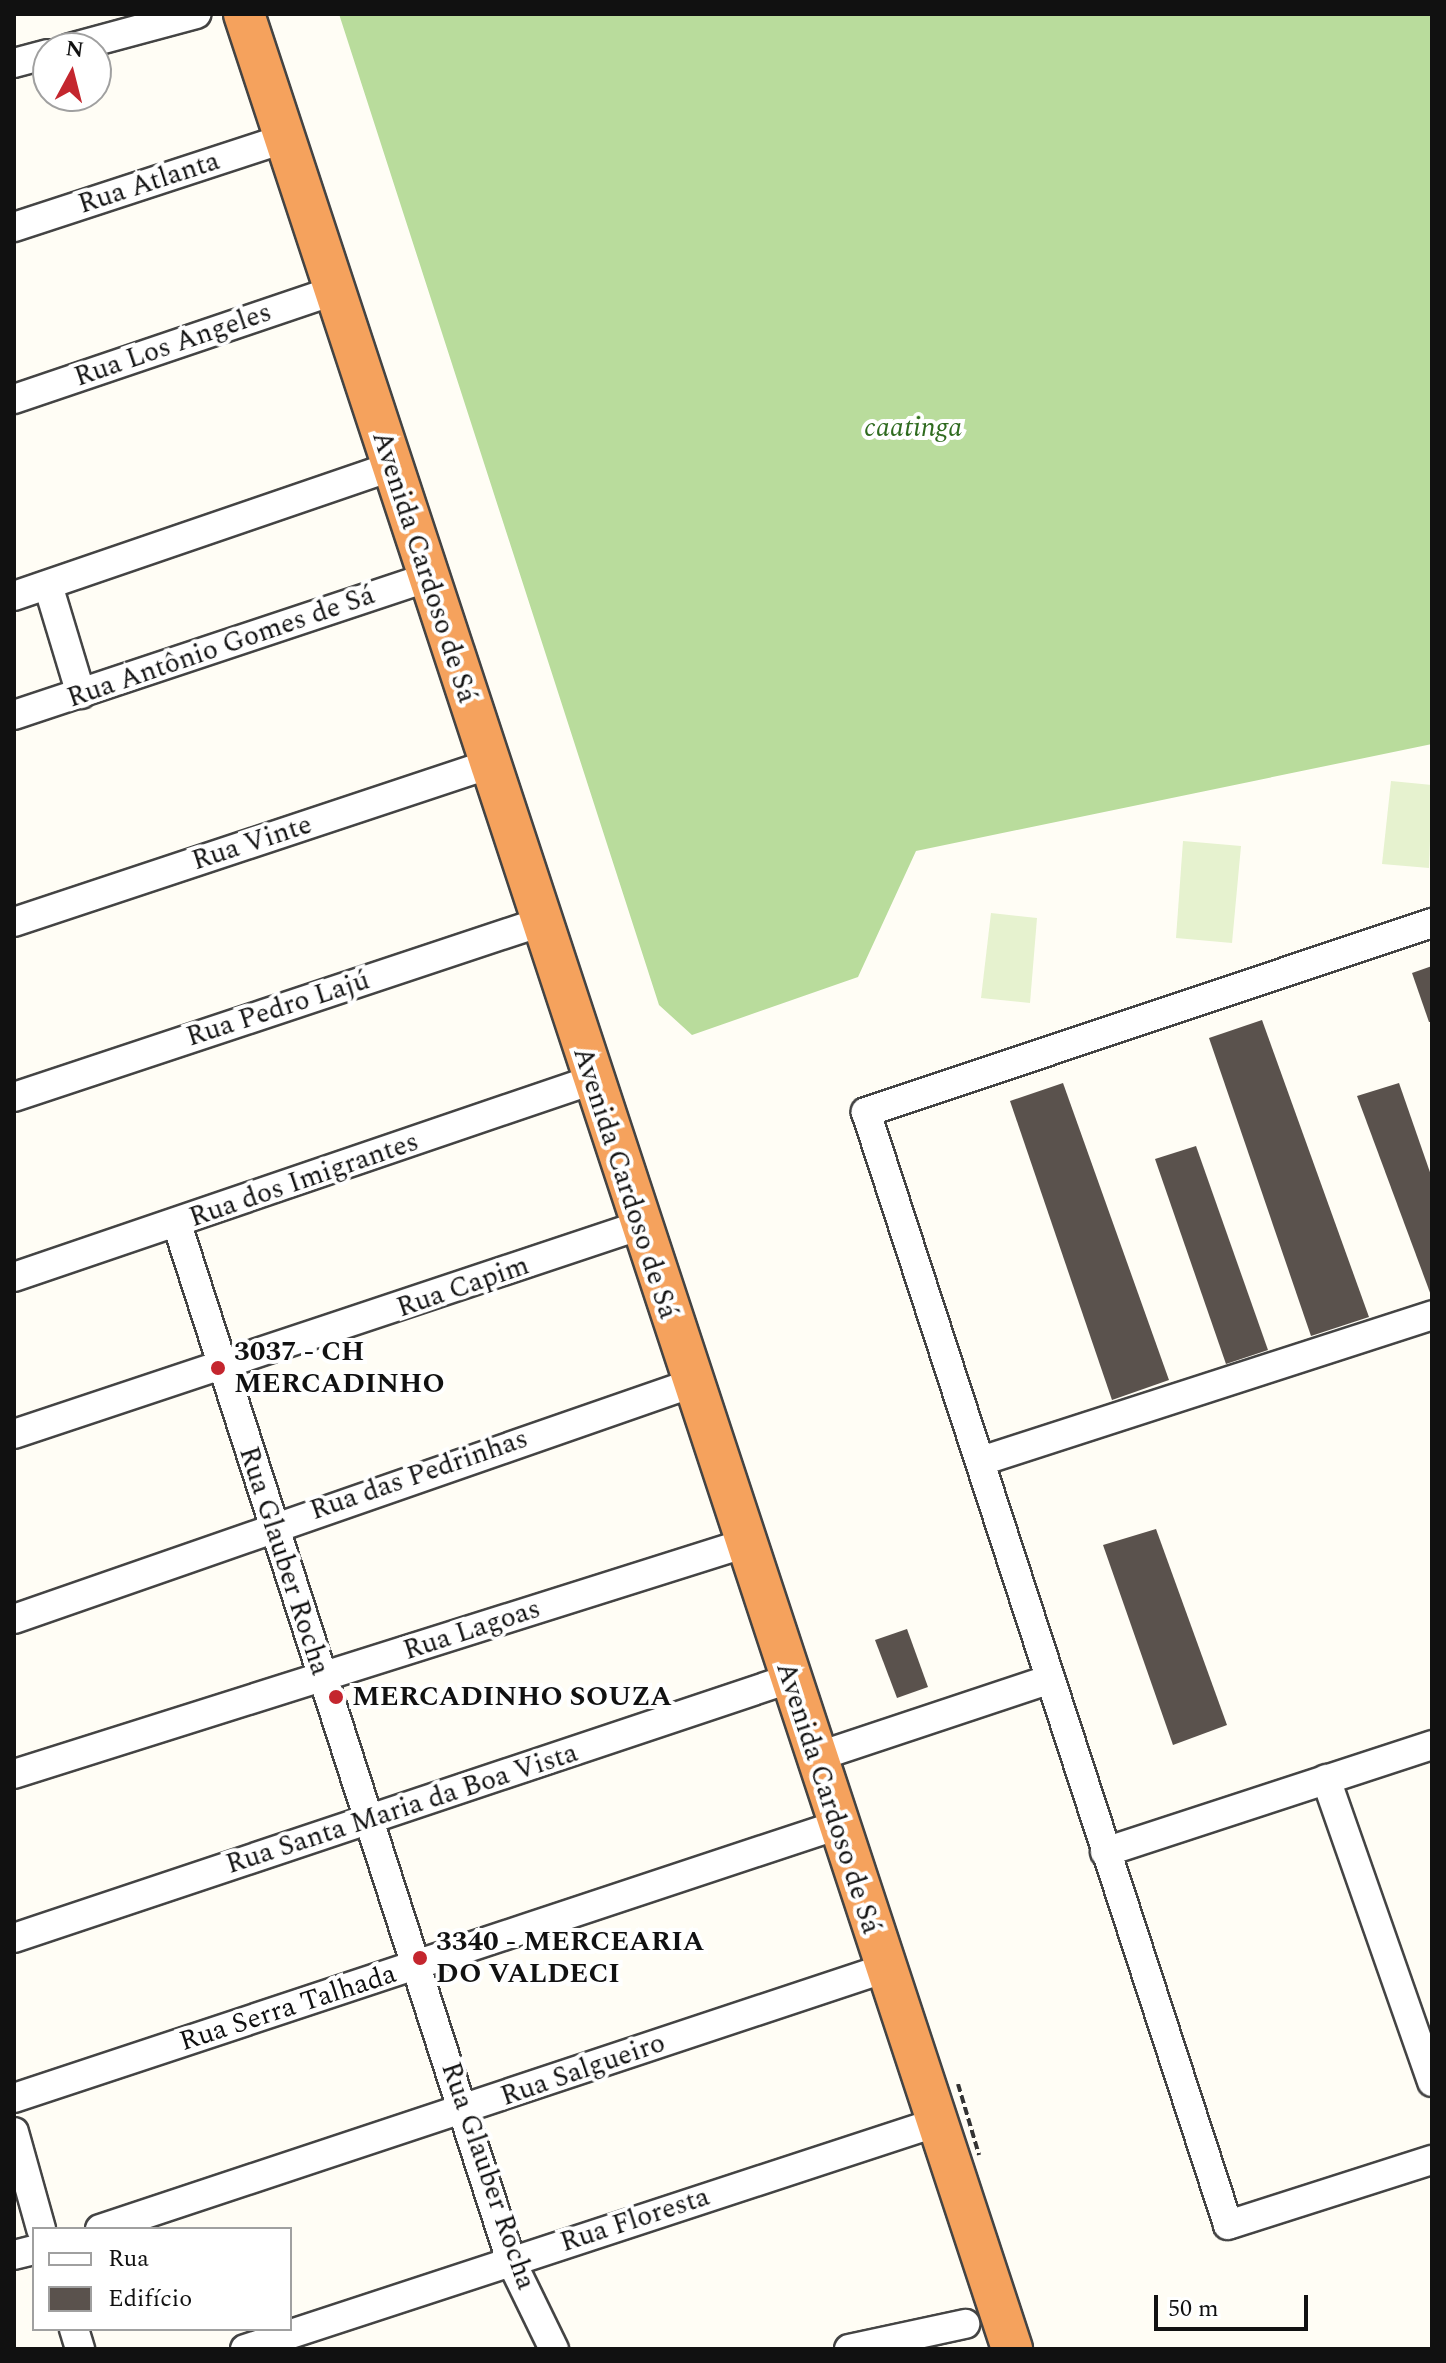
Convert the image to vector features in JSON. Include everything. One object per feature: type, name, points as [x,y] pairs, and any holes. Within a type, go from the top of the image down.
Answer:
[{"type":"highway","name":"Avenida Cardoso de Sá","points":[[244,14],[638,1226],[746,1543],[835,1826],[935,2123],[982,2316],[1012,2349]]},
{"type":"street","points":[[112,37],[196,14]]},
{"type":"street","name":"Rua Atlanta","points":[[14,227],[283,139]]},
{"type":"street","name":"Rua Los Angeles","points":[[14,399],[333,291]]},
{"type":"street","points":[[14,596],[391,467]]},
{"type":"street","name":"Rua Antônio Gomes de Sá","points":[[14,715],[427,578]]},
{"type":"street","points":[[48,585],[81,694]]},
{"type":"street","name":"Rua Vinte","points":[[14,922],[490,764]]},
{"type":"street","name":"Rua Pedro Lajú","points":[[14,1097],[541,922]]},
{"type":"street","points":[[1432,923],[866,1112],[1228,2225],[1432,2160]]},
{"type":"street","name":"Rua dos Imigrantes","points":[[14,1277],[177,1224],[592,1080]]},
{"type":"street","name":"Rua Glauber Rocha","points":[[177,1224],[270,1526],[420,1964],[511,2261],[554,2349]]},
{"type":"street","name":"Rua Capim","points":[[14,1434],[221,1370],[638,1226]]},
{"type":"street","points":[[981,1461],[1432,1315]]},
{"type":"street","name":"Rua das Pedrinhas","points":[[14,1619],[270,1526],[690,1384]]},
{"type":"street","name":"Rua Lagoas","points":[[14,1774],[746,1543]]},
{"type":"street","name":"Rua Santa Maria da Boa Vista","points":[[14,1938],[789,1679]]},
{"type":"street","points":[[813,1758],[1050,1679]]},
{"type":"street","points":[[1105,1852],[1432,1745]]},
{"type":"street","points":[[1326,1779],[1432,2082]]},
{"type":"street","name":"Rua Serra Talhada","points":[[14,2098],[835,1826]]},
{"type":"street","name":"Rua Salgueiro","points":[[106,2227],[883,1969]]},
{"type":"street","name":"Rua Floresta","points":[[245,2349],[935,2123]]},
{"type":"street","points":[[14,2132],[40,2227]]},
{"type":"street","points":[[849,2349],[982,2316]]},
{"type":"street","points":[[919,2349],[982,2316]]},
{"type":"green space","name":"caatinga","points":[[339,14],[1432,14],[1432,744],[916,851],[858,977],[692,1035],[659,1005]]},
{"type":"green space","points":[[1391,781],[1432,785],[1429,868],[1382,864]]},
{"type":"green space","points":[[1183,841],[1241,846],[1232,943],[1176,938]]},
{"type":"green space","points":[[991,913],[1037,918],[1030,1003],[981,998]]},
{"type":"building","points":[[1432,966],[1432,1022],[1429,1022],[1412,973]]},
{"type":"building","points":[[1262,1020],[1369,1317],[1311,1336],[1209,1038]]},
{"type":"building","points":[[1063,1083],[1169,1380],[1112,1400],[1010,1101]]},
{"type":"building","points":[[1399,1083],[1432,1178],[1432,1298],[1357,1096]]},
{"type":"building","points":[[1196,1146],[1268,1350],[1226,1364],[1155,1159]]},
{"type":"building","points":[[1156,1529],[1227,1725],[1173,1745],[1103,1545]]},
{"type":"building","points":[[907,1629],[928,1687],[897,1698],[875,1640]]},
{"type":"place","name":"3037 - CH MERCADINHO","points":[[218,1368]]},
{"type":"place","name":"MERCADINHO SOUZA","points":[[336,1697]]},
{"type":"place","name":"3340 - MERCEARIA DO VALDECI","points":[[420,1958]]}]
